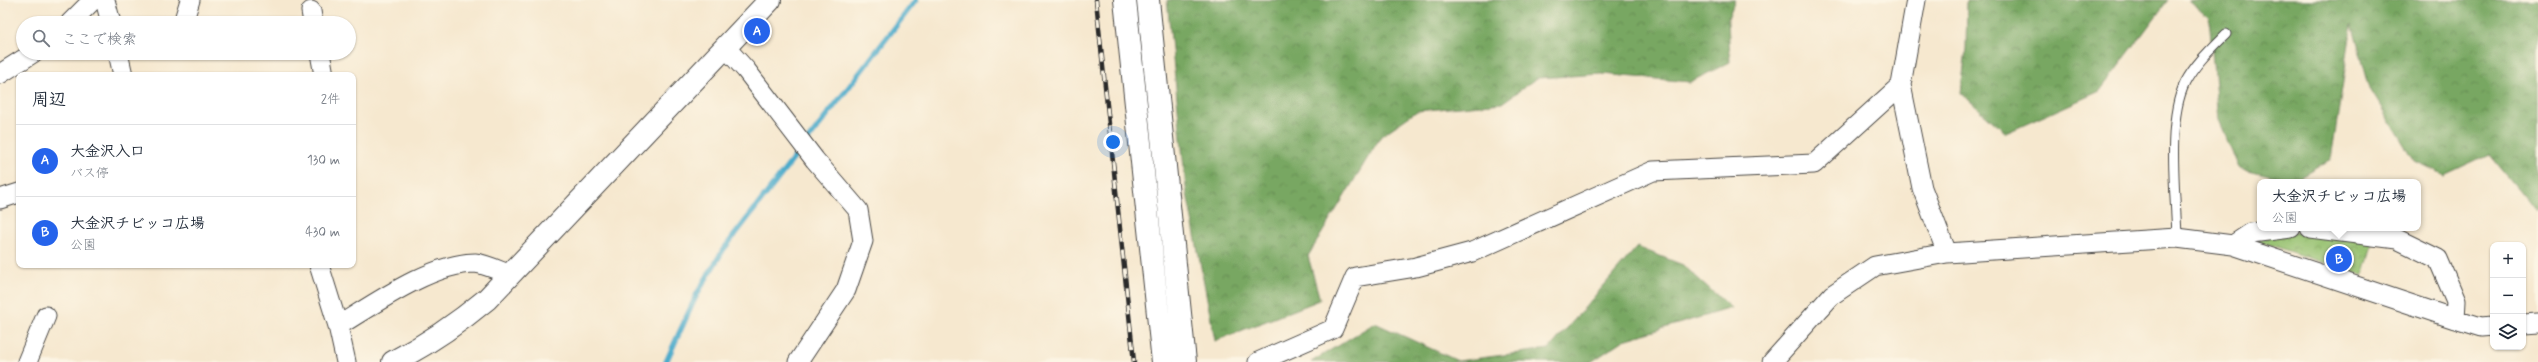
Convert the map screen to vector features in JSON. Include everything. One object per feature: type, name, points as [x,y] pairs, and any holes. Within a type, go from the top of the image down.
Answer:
[{"type":"street","points":[[77,16],[93,0]]},
{"type":"street","points":[[105,0],[109,16]]},
{"type":"street","points":[[185,16],[190,0]]},
{"type":"street","points":[[392,362],[429,343],[454,327],[487,299],[770,0]]},
{"type":"street","points":[[1125,0],[1163,362]]},
{"type":"street","points":[[1148,0],[1185,362]]},
{"type":"street","points":[[1916,0],[1901,85],[1922,188],[1947,253]]},
{"type":"street","points":[[726,48],[746,70],[815,160],[858,210],[863,241],[846,290],[798,362]]},
{"type":"street","points":[[0,74],[22,60]]},
{"type":"street","points":[[120,60],[122,72]]},
{"type":"street","points":[[321,60],[323,72]]},
{"type":"street","points":[[1258,362],[1333,329],[1355,277],[1416,267],[1472,252],[1653,171],[1814,164],[1901,85]]},
{"type":"street","points":[[0,199],[16,194]]},
{"type":"street","points":[[2233,245],[2251,233],[2267,231]]},
{"type":"street","points":[[2336,231],[2397,238],[2438,259],[2456,301],[2455,319]]},
{"type":"street","points":[[1772,362],[1832,295],[1875,266],[1947,253],[2177,238],[2233,245],[2455,319],[2481,327],[2490,326]]},
{"type":"street","points":[[338,326],[416,280],[447,269],[476,263],[510,275]]},
{"type":"street","points":[[320,268],[338,326],[346,362]]},
{"type":"street","points":[[27,362],[46,316]]},
{"type":"street","points":[[2526,324],[2538,323]]},
{"type":"lane","points":[[2177,238],[2174,148],[2177,107],[2185,84],[2199,62],[2226,34]]},
{"type":"green space","points":[[1167,0],[1735,0],[1728,18],[1730,62],[1690,82],[1602,74],[1537,78],[1502,103],[1417,111],[1381,136],[1308,256],[1320,300],[1215,341],[1186,188]]},
{"type":"green space","points":[[1967,0],[2168,0],[2100,91],[2006,133],[1961,93],[1966,48]]},
{"type":"green space","points":[[2189,0],[2538,0],[2538,213],[2489,154],[2444,175],[2414,161],[2370,89],[2352,24],[2331,159],[2296,179],[2285,179],[2239,168],[2218,120],[2209,17]]},
{"type":"green space","points":[[2290,232],[2373,241],[2363,276],[2255,240]]},
{"type":"green space","points":[[1637,247],[1683,265],[1731,308],[1624,340],[1591,362],[1311,362],[1375,323],[1458,361],[1549,349]]},
{"type":"waterway","points":[[666,362],[697,294],[723,250],[916,0]]},
{"type":"railway","points":[[1096,0],[1134,362]]},
{"type":"place","name":"大金沢入口","points":[[757,31]]},
{"type":"place","name":"大金沢チビッコ広場","points":[[2339,259]]}]
